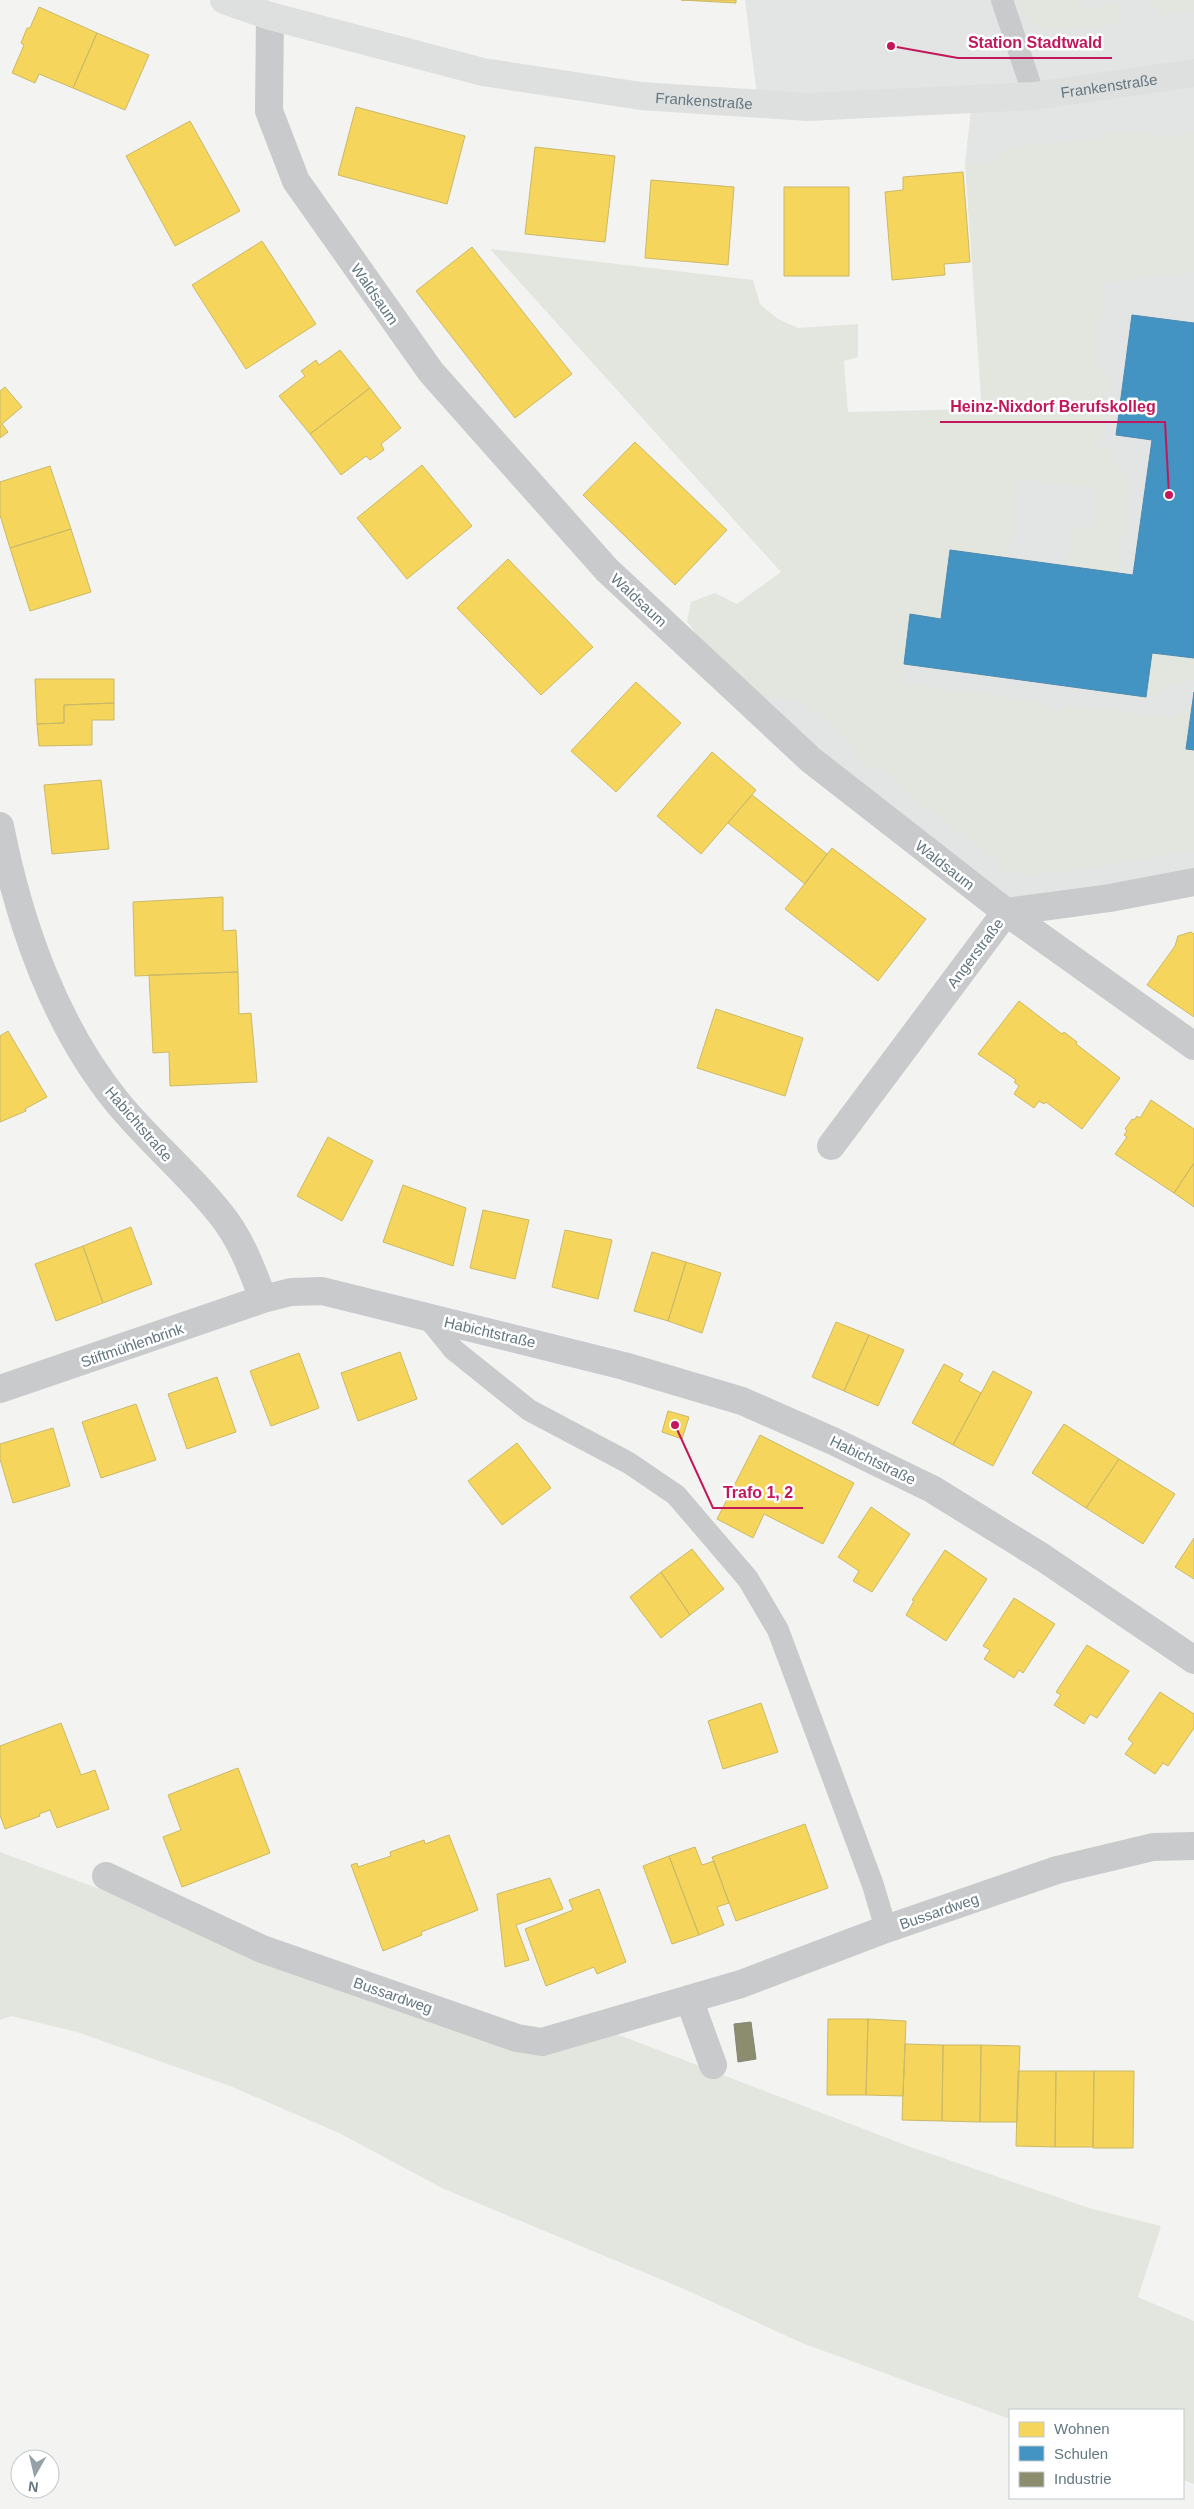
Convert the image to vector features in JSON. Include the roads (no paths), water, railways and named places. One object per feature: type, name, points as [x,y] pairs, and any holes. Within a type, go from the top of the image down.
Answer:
[{"type":"main road","name":"Frankenstraße","points":[[224,0],[270,16],[483,72],[641,96],[808,107],[1034,96],[1194,73]]},
{"type":"street","name":"Waldsaum","points":[[270,16],[269,111],[296,182],[431,372],[614,576],[811,760],[1006,912],[1194,1046]]},
{"type":"street","name":"Habichtstraße","points":[[0,826],[16,894],[48,986],[78,1047],[117,1103],[220,1212],[245,1254],[263,1299],[291,1292],[322,1291],[624,1366],[742,1401],[833,1440],[932,1489],[1042,1557],[1194,1660]]},
{"type":"street","name":"Angerstraße","points":[[831,1146],[1006,912],[1110,898],[1194,882]]},
{"type":"street","name":"Stiftmühlenbrink","points":[[0,1390],[263,1299]]},
{"type":"street","name":"Bussardweg","points":[[106,1876],[262,1949],[517,2038],[542,2042],[742,1984],[886,1929],[1057,1870],[1153,1847],[1194,1846]]},
{"type":"street","points":[[689,1999],[713,2065]]},
{"type":"lane","points":[[1002,0],[1034,96]]},
{"type":"lane","points":[[428,1318],[454,1350],[529,1410],[629,1463],[676,1495],[748,1579],[778,1630],[873,1885],[886,1929]]},
{"type":"place","name":"Station Stadtwald","points":[[891,46]]},
{"type":"place","name":"Heinz-Nixdorf Berufskolleg","points":[[1169,495]]},
{"type":"place","name":"Trafo 1, 2","points":[[675,1425]]}]
